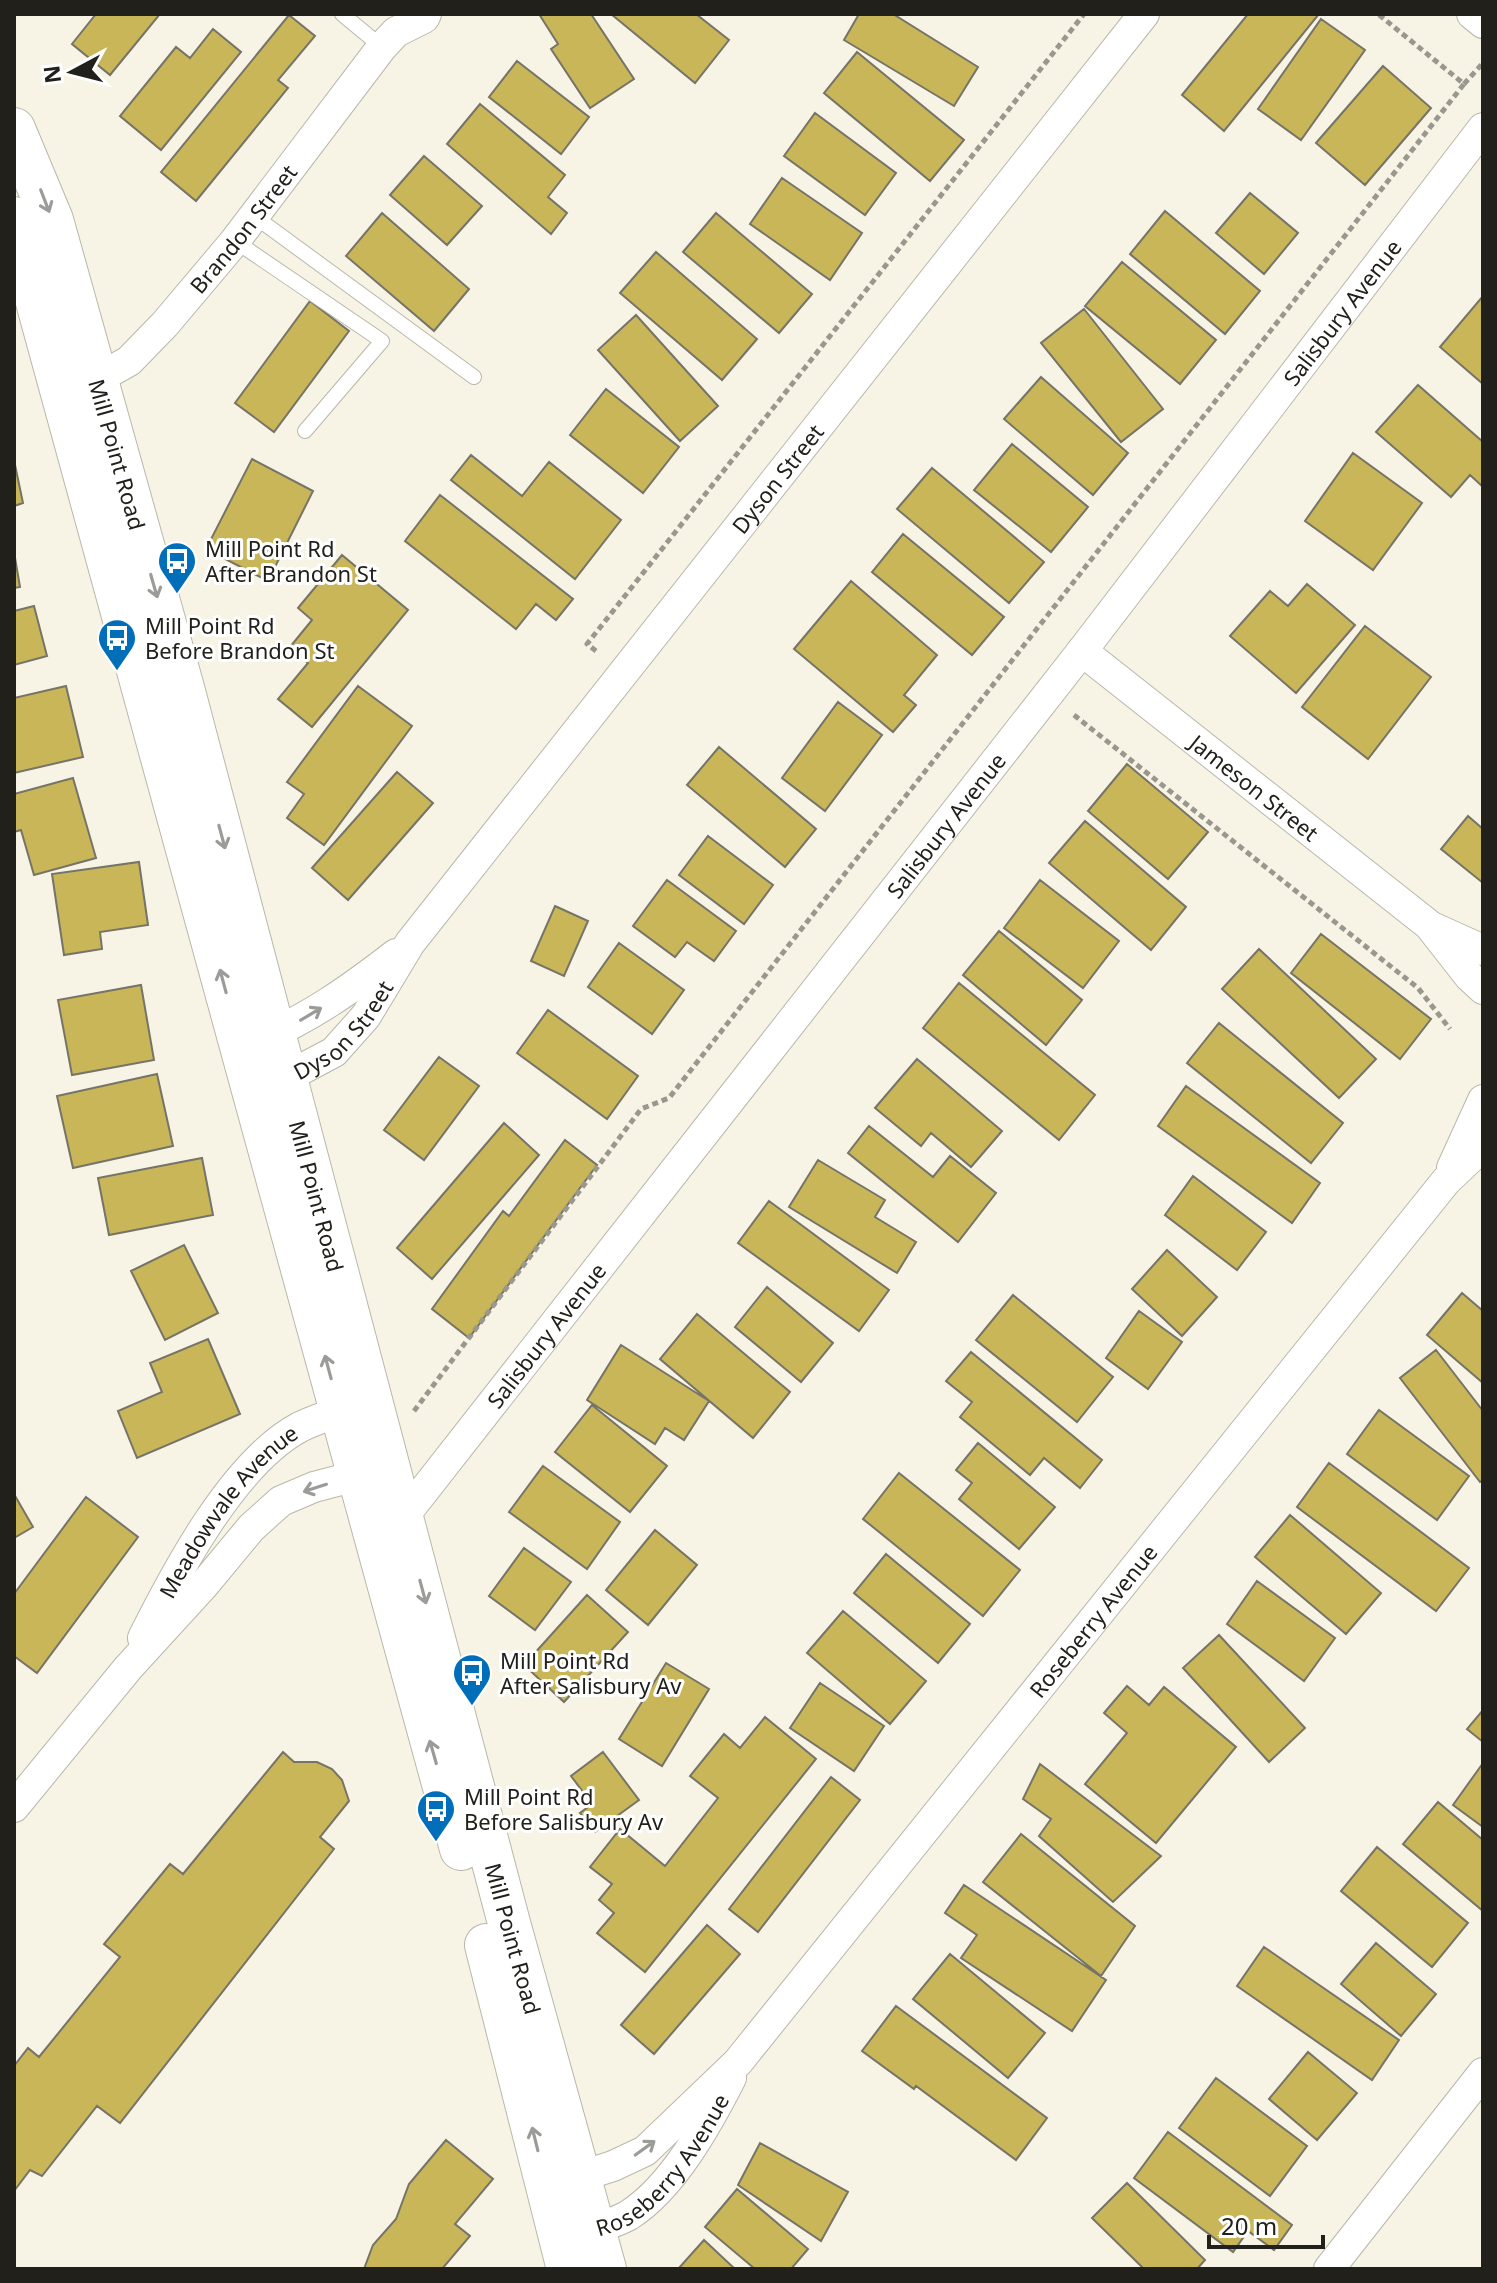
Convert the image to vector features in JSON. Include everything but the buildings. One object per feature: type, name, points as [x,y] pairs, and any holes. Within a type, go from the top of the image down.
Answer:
[{"type":"main road","name":"Mill Point Road","points":[[19,152],[52,220],[80,386],[269,1086],[375,1409],[373,1472],[468,1876],[563,2182]]},
{"type":"main road","name":"Mill Point Road","points":[[14,218],[80,386]]},
{"type":"main road","name":"Mill Point Road","points":[[373,1472],[404,1516],[509,1923],[574,2245],[605,2269]]},
{"type":"street","name":"Brandon Street","points":[[80,386],[129,361],[165,324],[235,241],[393,31],[424,18],[426,14]]},
{"type":"street","name":"Dyson Street","points":[[269,1086],[334,1052],[366,1016],[410,943],[1144,14]]},
{"type":"street","points":[[1472,14],[1483,23]]},
{"type":"street","name":"Salisbury Avenue","points":[[404,1516],[1082,651],[1483,128]]},
{"type":"street","name":"Jameson Street","points":[[1082,651],[1429,925],[1483,950]]},
{"type":"street","name":"Jameson Street","points":[[1429,925],[1483,989]]},
{"type":"street","name":"Dyson Street","points":[[257,1040],[304,1019],[342,995],[410,943]]},
{"type":"street","name":"Roseberry Avenue","points":[[1446,1181],[1483,1100]]},
{"type":"street","name":"Roseberry Avenue","points":[[563,2182],[613,2166],[645,2151],[738,2062],[1446,1181],[1483,1146]]},
{"type":"street","name":"Meadowvale Avenue","points":[[128,1668],[175,1574],[223,1502],[265,1453],[299,1427],[375,1409]]},
{"type":"street","name":"Meadowvale Avenue","points":[[14,1807],[128,1668],[251,1528],[281,1501],[314,1487],[373,1472]]},
{"type":"street","name":"Roseberry Avenue","points":[[574,2245],[627,2216],[653,2197],[707,2127],[738,2062]]},
{"type":"street","points":[[1329,2269],[1483,2073]]},
{"type":"lane","points":[[342,14],[393,31]]},
{"type":"lane","points":[[254,216],[474,377]]},
{"type":"lane","points":[[235,241],[382,341],[305,431]]},
{"type":"path","points":[[624,672],[587,644],[1084,14]]},
{"type":"path","points":[[1378,14],[1464,84]]},
{"type":"path","points":[[375,1409],[641,1109],[669,1098],[1483,63]]},
{"type":"path","points":[[1010,664],[1418,988],[1450,1029]]},
{"type":"place","name":"Mill Point Rd After Brandon St","points":[[177,595]]},
{"type":"place","name":"Mill Point Rd Before Brandon St","points":[[117,672]]},
{"type":"place","name":"Mill Point Rd After Salisbury Av","points":[[472,1707]]},
{"type":"place","name":"Mill Point Rd Before Salisbury Av","points":[[436,1843]]}]
